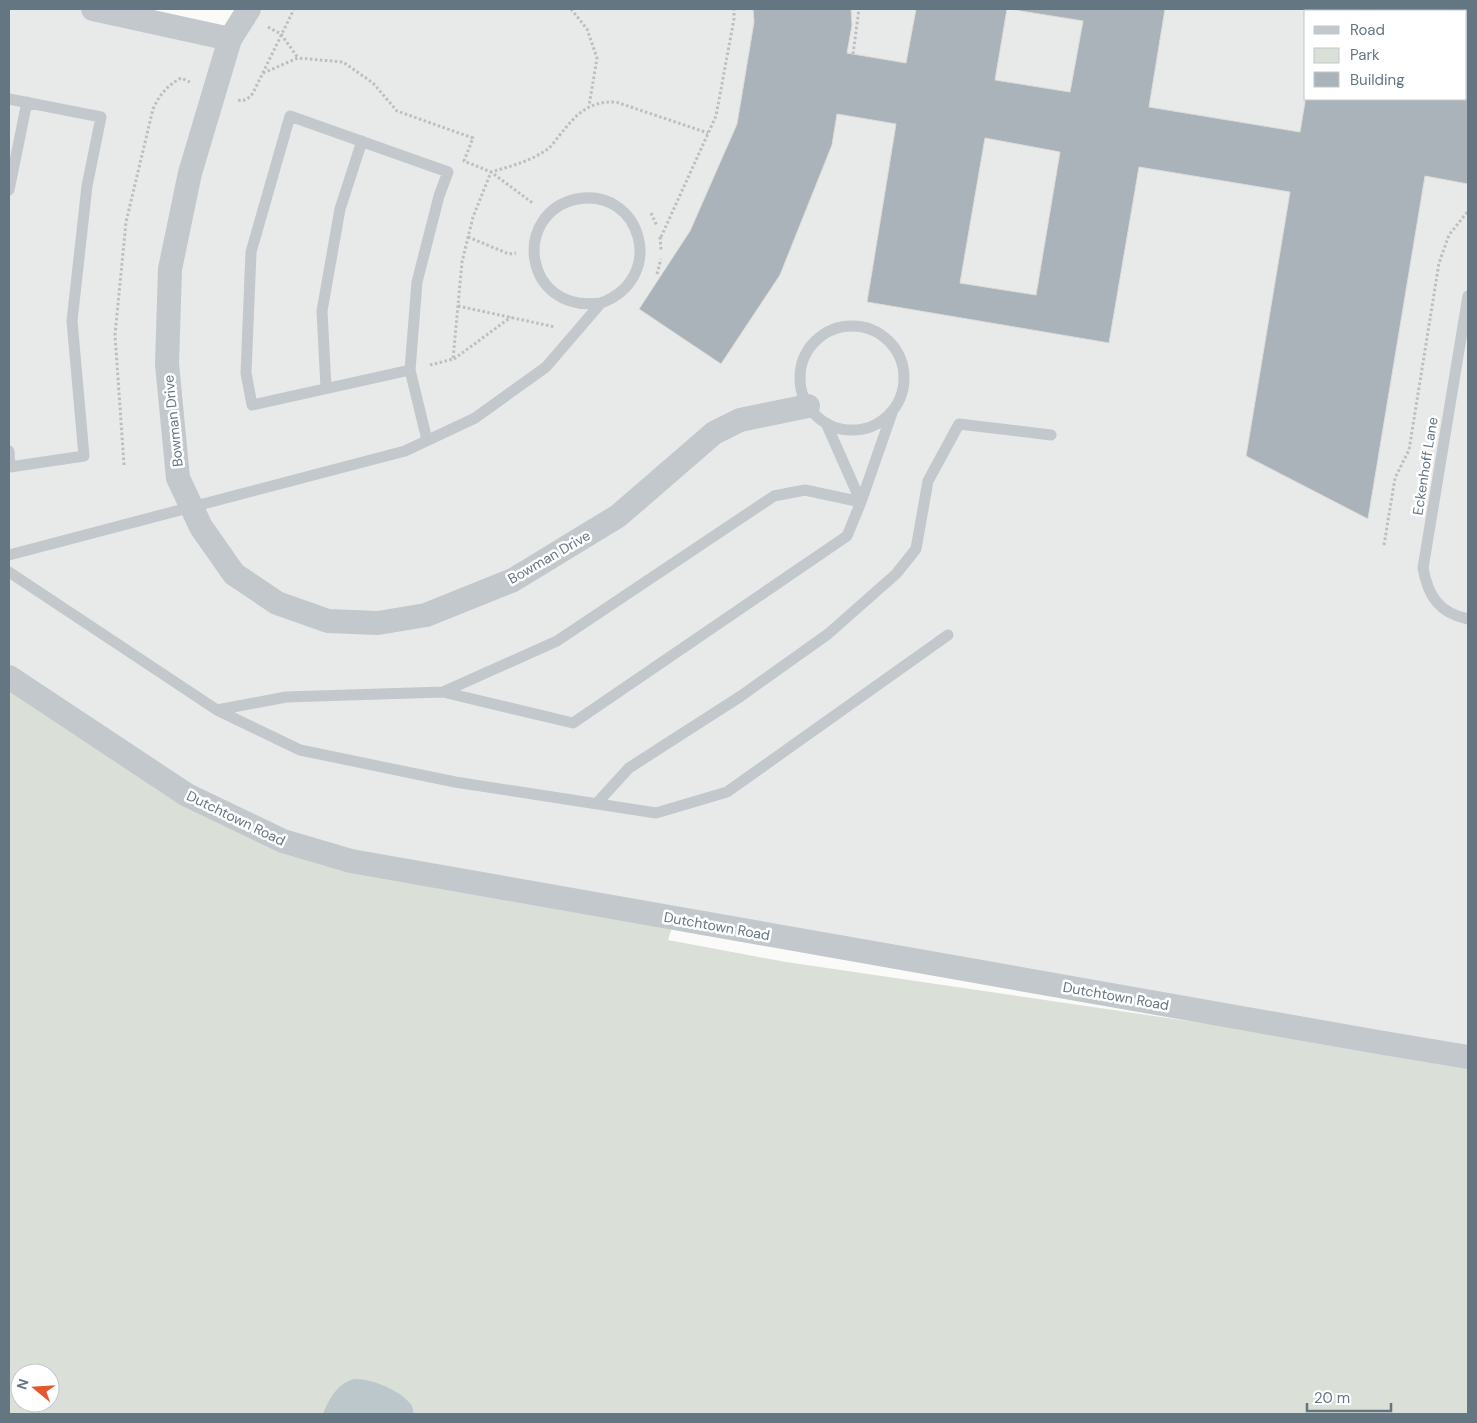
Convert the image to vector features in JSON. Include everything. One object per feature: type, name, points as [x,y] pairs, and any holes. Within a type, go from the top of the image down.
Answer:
[{"type":"street","points":[[93,9],[230,39]]},
{"type":"street","name":"Bowman Drive","points":[[248,11],[230,39],[190,173],[170,268],[167,364],[178,478],[201,527],[234,574],[277,603],[328,621],[378,623],[426,615],[513,580],[618,516],[714,432],[740,420],[808,406]]},
{"type":"street","name":"Dutchtown Road","points":[[9,677],[187,795],[283,841],[351,861],[1468,1057]]},
{"type":"lane","points":[[9,99],[101,117],[87,186],[72,320],[84,456],[10,467],[9,451]]},
{"type":"lane","points":[[9,190],[27,102]]},
{"type":"lane","points":[[410,370],[252,405],[246,373],[251,252],[290,116],[448,172],[439,196],[417,282],[410,370],[427,440]]},
{"type":"lane","points":[[326,388],[322,311],[340,209],[362,141]]},
{"type":"lane","points":[[587,198],[607,202],[624,213],[631,221],[639,240],[640,250],[637,270],[630,283],[619,294],[601,303],[589,305],[576,304],[565,300],[554,294],[539,275],[535,263],[534,250],[537,235],[543,222],[558,207],[567,202],[587,198]]},
{"type":"lane","name":"Eckenhoff Lane","points":[[1468,296],[1423,568],[1426,584],[1433,598],[1444,609],[1458,616],[1468,618]]},
{"type":"lane","points":[[9,555],[405,451],[475,418],[546,368],[601,303]]},
{"type":"lane","points":[[217,710],[286,697],[443,692],[573,723],[847,536],[893,410],[900,398],[904,374],[896,350],[888,340],[867,328],[842,327],[819,337],[810,346],[800,369],[802,394],[815,415],[837,428],[849,430],[862,429],[874,425],[893,410]]},
{"type":"lane","points":[[826,423],[861,502]]},
{"type":"lane","points":[[597,803],[629,768],[741,696],[828,634],[896,574],[916,549],[928,481],[959,424],[1051,435]]},
{"type":"lane","points":[[443,692],[558,641],[774,496],[805,490],[861,502]]},
{"type":"lane","points":[[9,572],[217,710],[300,750],[456,782],[656,813],[726,792],[948,635]]},
{"type":"path","points":[[571,9],[587,29],[597,58],[590,106]]},
{"type":"path","points":[[660,238],[716,116],[734,19],[734,9]]},
{"type":"path","points":[[853,54],[859,9]]},
{"type":"path","points":[[248,11],[281,34],[298,58]]},
{"type":"path","points":[[262,73],[298,58],[343,62],[373,83],[397,111],[472,138],[464,161],[491,172]]},
{"type":"path","points":[[124,465],[115,335],[126,222],[148,127]]},
{"type":"path","points":[[1384,545],[1396,478],[1409,450],[1440,263],[1449,235],[1468,211]]},
{"type":"path","points":[[468,237],[509,254],[534,250]]},
{"type":"path","points":[[458,306],[576,332]]},
{"type":"path","points":[[453,359],[511,317]]},
{"type":"shaded area","points":[[9,9],[93,9],[230,39],[249,9],[1468,9],[1468,1057],[283,841],[9,677]]},
{"type":"shaded area","points":[[354,1379],[386,1386],[408,1400],[414,1414],[323,1414],[338,1388]]},
{"type":"green space","points":[[9,677],[283,841],[675,918],[668,940],[786,962],[1468,1062],[1468,1414],[9,1414]]},
{"type":"building","points":[[753,9],[851,9],[852,25],[847,53],[906,63],[916,9],[1007,9],[995,80],[1070,92],[1083,21],[1008,9],[1165,9],[1149,107],[1300,132],[1305,100],[1467,100],[1467,10],[1320,9],[1468,9],[1468,184],[1425,176],[1368,519],[1246,456],[1290,192],[1139,167],[1109,343],[867,302],[896,124],[837,114],[832,145],[780,275],[721,364],[639,309],[690,231],[737,124],[754,22]],"holes":[[[985,138],[1060,152],[1036,295],[960,283]]]}]
